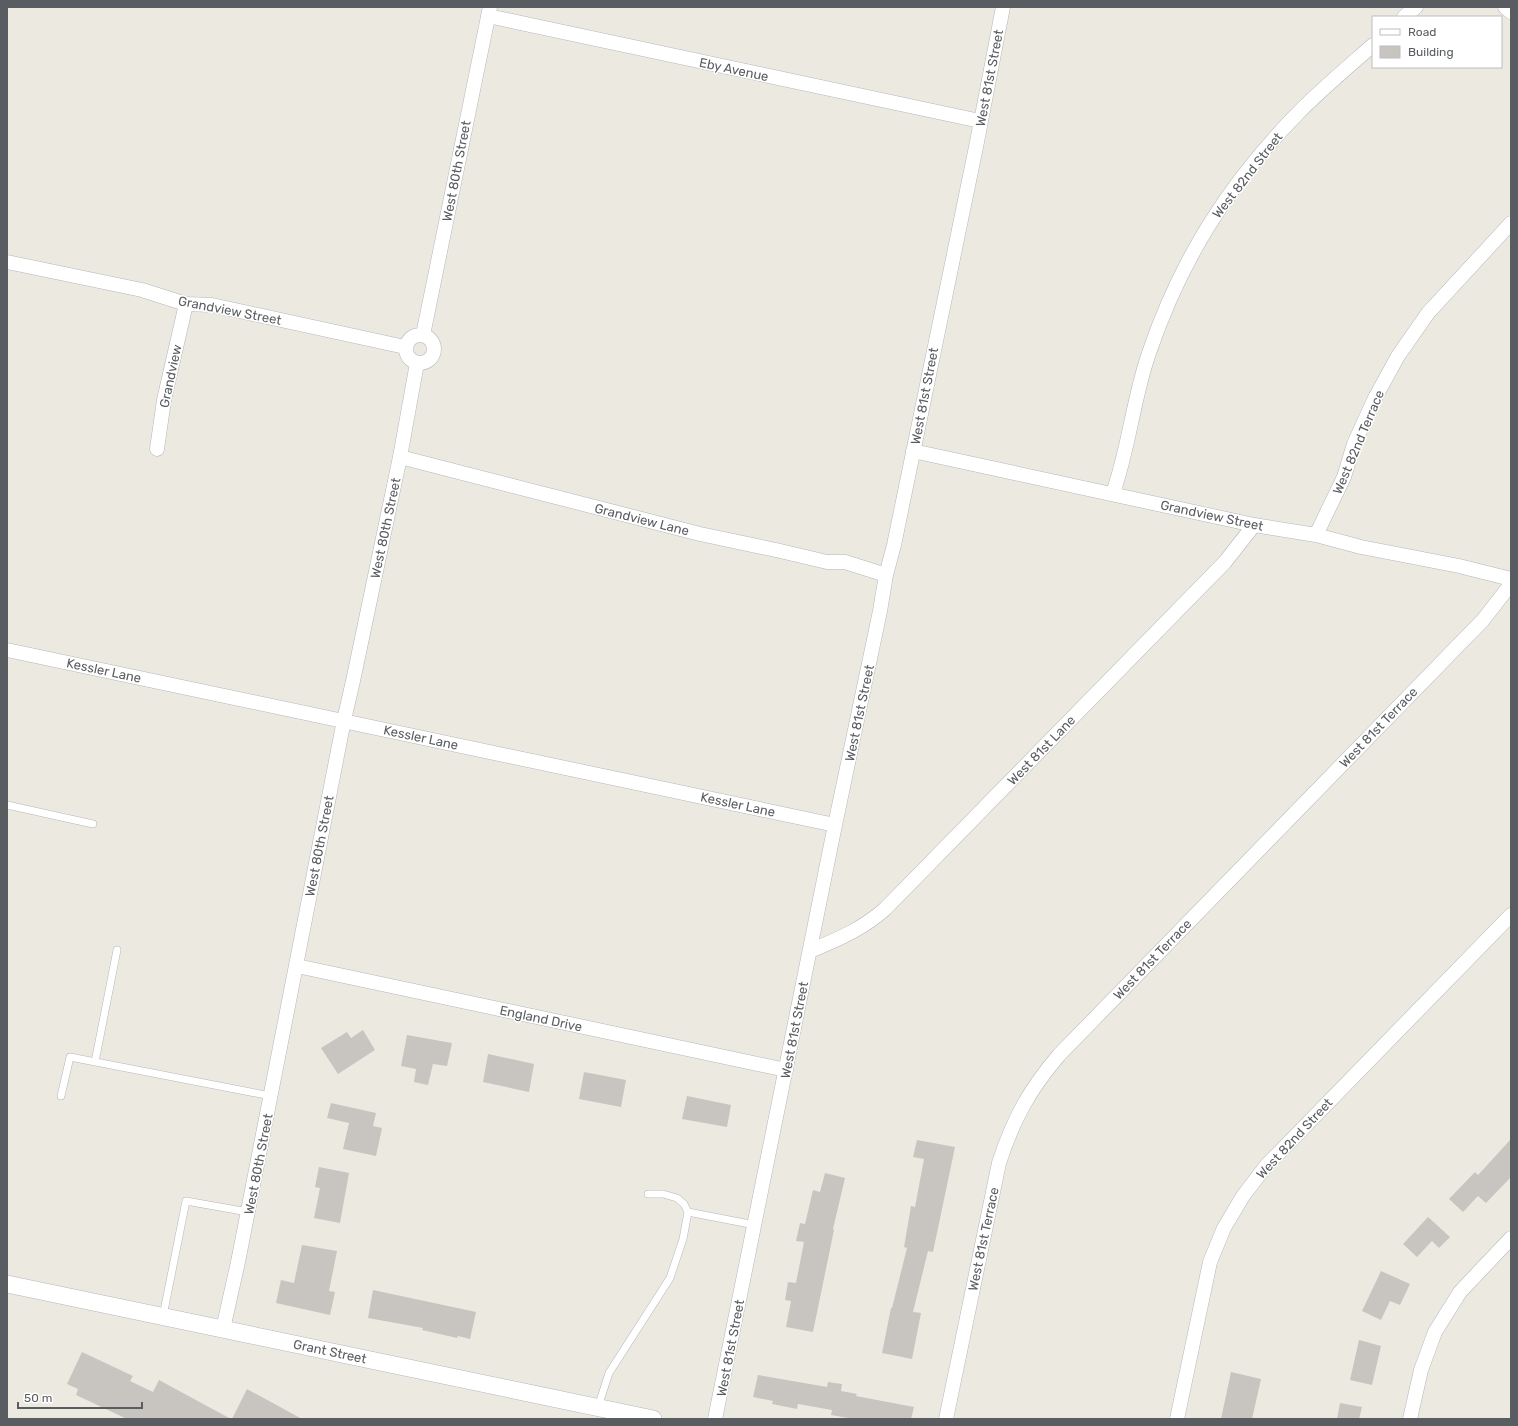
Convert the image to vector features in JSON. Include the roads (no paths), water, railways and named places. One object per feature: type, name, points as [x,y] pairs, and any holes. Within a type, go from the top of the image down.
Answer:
[{"type":"street","name":"West 81st Street","points":[[715,1419],[835,825],[880,611],[886,575],[894,545],[976,147],[1003,7]]},
{"type":"street","points":[[1405,16],[1416,7]]},
{"type":"street","points":[[1505,7],[1511,12]]},
{"type":"street","name":"Eby Avenue","points":[[489,12],[980,121]]},
{"type":"street","name":"West 80th Street","points":[[422,335],[489,12]]},
{"type":"street","name":"West 82nd Street","points":[[1113,493],[1119,477],[1132,415],[1148,354],[1166,306],[1188,259],[1220,206],[1260,154],[1300,111],[1372,46]]},
{"type":"street","name":"West 82nd Terrace","points":[[1316,535],[1344,477],[1354,444],[1375,398],[1398,356],[1428,313],[1511,223]]},
{"type":"street","name":"Grandview Street","points":[[7,262],[142,290],[186,304],[212,305],[405,347]]},
{"type":"street","name":"Grandview","points":[[157,449],[164,400],[186,304]]},
{"type":"street","points":[[422,335],[432,340],[434,349],[428,362],[421,364],[409,360],[405,347],[414,336],[422,335]]},
{"type":"street","name":"West 80th Street","points":[[223,1329],[297,966],[344,720],[400,457],[417,363]]},
{"type":"street","name":"Grandview Street","points":[[913,451],[1254,524],[1316,535],[1361,547],[1459,566],[1511,579]]},
{"type":"street","name":"Grandview Lane","points":[[400,457],[700,534],[827,562],[845,562],[886,575]]},
{"type":"street","name":"West 81st Lane","points":[[810,952],[849,935],[885,909],[1225,562],[1254,524]]},
{"type":"street","name":"West 81st Terrace","points":[[946,1419],[999,1164],[1009,1134],[1025,1101],[1046,1069],[1483,620],[1511,584]]},
{"type":"street","name":"Kessler Lane","points":[[7,650],[835,825]]},
{"type":"street","name":"West 82nd Street","points":[[1177,1419],[1210,1262],[1224,1228],[1242,1196],[1266,1166],[1511,915]]},
{"type":"street","name":"England Drive","points":[[297,966],[786,1070]]},
{"type":"street","points":[[1410,1419],[1421,1370],[1435,1332],[1460,1292],[1511,1238]]},
{"type":"street","name":"Grant Street","points":[[7,1284],[653,1419]]},
{"type":"lane","points":[[7,805],[94,824]]},
{"type":"lane","points":[[95,1062],[117,950]]},
{"type":"lane","points":[[61,1096],[70,1057],[271,1096]]},
{"type":"lane","points":[[598,1407],[609,1373],[670,1278],[683,1239],[688,1212],[684,1204],[676,1198],[663,1194],[648,1194]]},
{"type":"lane","points":[[163,1316],[186,1200],[248,1212]]},
{"type":"lane","points":[[688,1212],[755,1225]]}]
